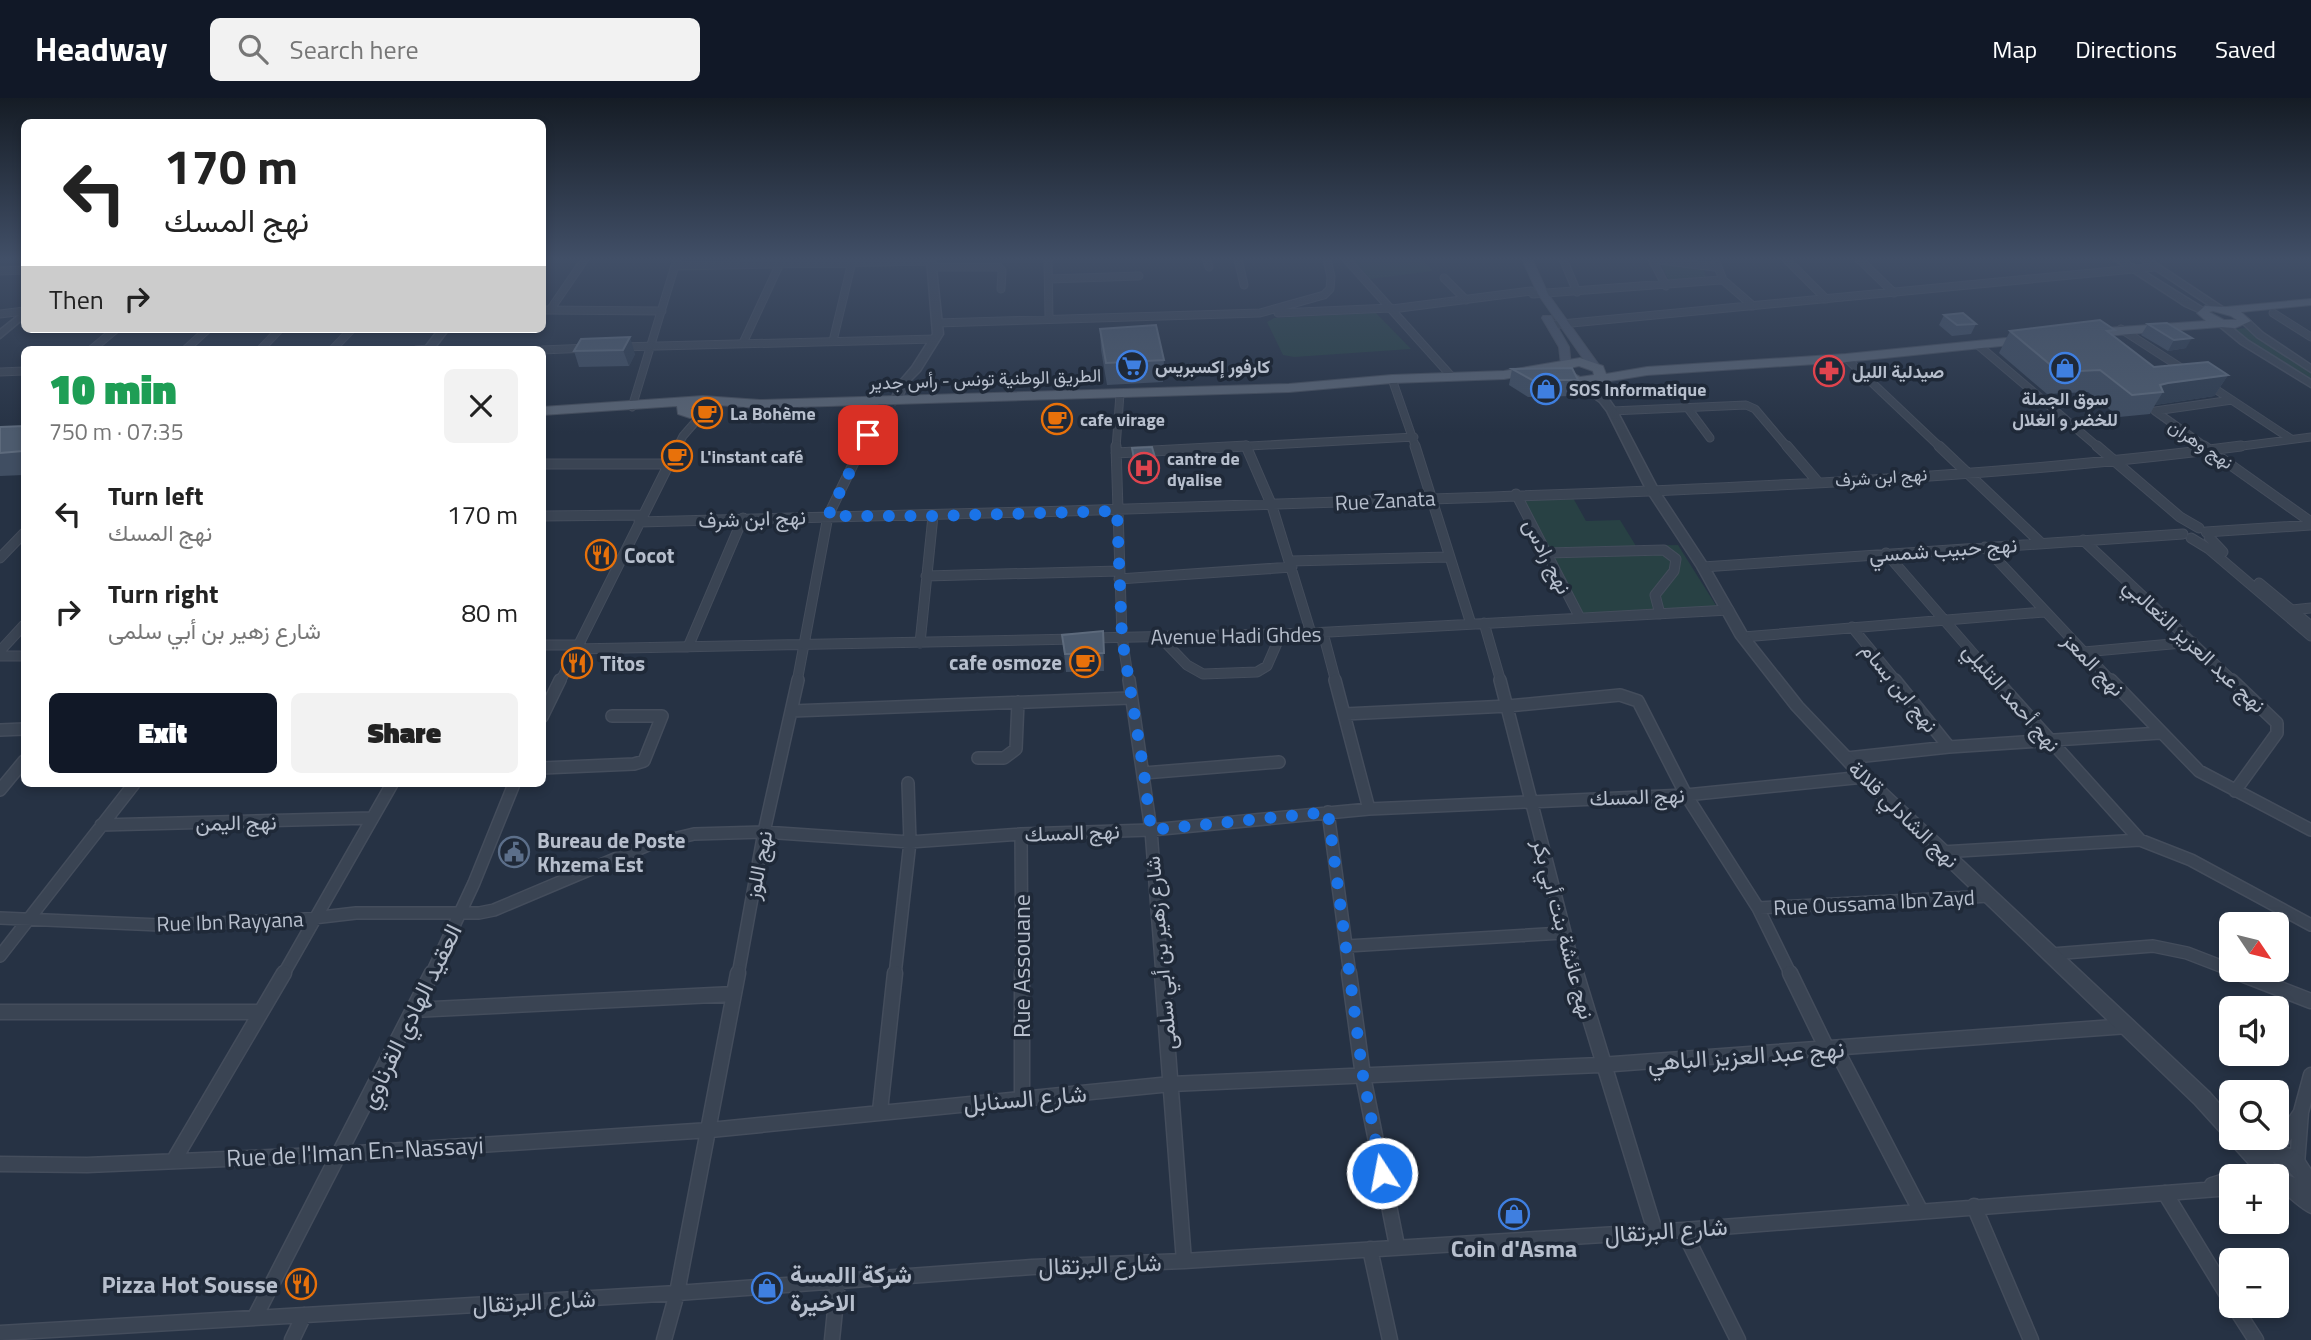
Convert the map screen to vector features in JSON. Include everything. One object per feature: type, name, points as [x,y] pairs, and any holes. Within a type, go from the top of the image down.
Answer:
[{"type":"main road","points":[[1552,317],[1596,373],[1846,358],[2033,339]]},
{"type":"main road","points":[[2123,329],[2132,324],[2174,317]]},
{"type":"main road","points":[[2211,317],[2221,323]]},
{"type":"main road","points":[[2240,317],[2244,319]]},
{"type":"main road","points":[[2073,335],[2123,329],[2142,330],[2221,323],[2235,325],[2254,317]]},
{"type":"main road","points":[[1557,325],[1564,347],[1566,365],[1562,369],[1564,374],[1576,380]]},
{"type":"main road","name":"الطريق الوطنية تونس - رأس جدير","points":[[1504,375],[1580,362],[1596,373]]},
{"type":"main road","name":"الطريق الوطنية تونس - رأس جدير","points":[[688,409],[760,404],[1289,388],[1392,379],[1504,375],[1576,380],[1596,373]]},
{"type":"main road","points":[[546,411],[632,407],[688,409]]},
{"type":"street","points":[[0,335],[20,317]]},
{"type":"street","points":[[632,407],[660,317]]},
{"type":"street","points":[[743,343],[755,317]]},
{"type":"street","points":[[833,341],[838,317]]},
{"type":"street","points":[[894,401],[935,339],[936,317]]},
{"type":"street","points":[[937,323],[1112,317]]},
{"type":"street","points":[[1399,317],[1452,377]]},
{"type":"street","points":[[1557,325],[1640,317]]},
{"type":"street","points":[[2279,317],[2311,337]]},
{"type":"street","points":[[2244,319],[2260,335],[2311,369]]},
{"type":"street","points":[[2221,323],[2244,342],[2311,384]]},
{"type":"street","points":[[2123,329],[2291,439]]},
{"type":"street","points":[[96,346],[111,333]]},
{"type":"street","points":[[189,346],[204,333]]},
{"type":"street","points":[[264,346],[276,333]]},
{"type":"street","points":[[336,346],[348,333]]},
{"type":"street","points":[[610,347],[935,339]]},
{"type":"street","points":[[1978,345],[2171,517],[2185,534],[2209,549],[2311,636]]},
{"type":"street","points":[[546,350],[596,348]]},
{"type":"street","points":[[1846,358],[2040,542]]},
{"type":"street","points":[[0,372],[21,370]]},
{"type":"street","points":[[1596,373],[1604,400]]},
{"type":"street","name":"نهج عائشة بنت أبي بكر","points":[[1392,379],[1414,437],[1448,557],[1508,706],[1563,933],[1600,1065],[1655,1231]]},
{"type":"street","points":[[1576,380],[1604,400]]},
{"type":"street","name":"شارع زهير بن أبي سلمى","points":[[1120,394],[1116,453],[1122,638],[1151,830],[1184,1261]]},
{"type":"street","name":"نهج الشادلي قلالة","points":[[1604,400],[1653,491],[1703,567],[1743,637],[1797,706],[1942,852],[2202,1098]]},
{"type":"street","name":"نهج وهران","points":[[2232,400],[2155,411],[2311,523]]},
{"type":"street","name":"نهج اللوز","points":[[664,1340],[677,1293],[710,1130],[764,832],[792,711],[828,516],[894,401]]},
{"type":"street","points":[[1612,411],[1741,404],[1751,407],[1816,481]]},
{"type":"street","points":[[1687,407],[1710,438]]},
{"type":"street","points":[[546,709],[668,464],[683,436],[705,408]]},
{"type":"street","points":[[683,436],[688,409]]},
{"type":"street","points":[[1116,453],[1414,437]]},
{"type":"street","name":"نهج ابن شرف","points":[[1653,491],[2109,463],[2311,437]]},
{"type":"street","points":[[1246,445],[1272,506],[1311,633]]},
{"type":"street","points":[[2109,463],[2204,532],[2218,548],[2311,626]]},
{"type":"street","points":[[546,464],[668,464]]},
{"type":"street","name":"Rue Zanata","points":[[1117,511],[1653,491]]},
{"type":"street","name":"نهج رادس","points":[[1517,494],[1580,618]]},
{"type":"street","name":"نهج ابن شرف","points":[[546,516],[641,519],[1117,511]]},
{"type":"street","points":[[920,643],[933,516]]},
{"type":"street","points":[[688,647],[743,518]]},
{"type":"street","points":[[2185,534],[2186,526],[2204,532],[2311,523]]},
{"type":"street","points":[[2185,534],[2205,540],[2204,532]]},
{"type":"street","name":"نهج حبيب شمسي","points":[[1703,567],[2185,534]]},
{"type":"street","points":[[0,558],[21,536]]},
{"type":"street","name":"نهج عبد العزيز الثعالبي","points":[[2083,540],[2277,723],[2277,733],[2235,792]]},
{"type":"street","name":"نهج المعز","points":[[1985,547],[2160,733],[2207,777],[2311,830]]},
{"type":"street","points":[[1546,553],[1664,550],[1673,554],[1676,558],[1674,575],[1655,595],[1660,614]]},
{"type":"street","name":"نهج أحمد التليلي","points":[[1886,553],[2050,742],[2140,840]]},
{"type":"street","points":[[926,576],[1119,575],[1448,557]]},
{"type":"street","points":[[2292,610],[2311,608]]},
{"type":"street","name":"Avenue Hadi Ghdes","points":[[546,645],[803,646],[1323,633],[1729,610]]},
{"type":"street","points":[[1743,637],[2044,612]]},
{"type":"street","name":"نهج ابن بسام","points":[[1852,627],[1949,747]]},
{"type":"street","points":[[0,653],[21,628]]},
{"type":"street","points":[[1323,633],[1369,809]]},
{"type":"street","points":[[1160,637],[1187,665],[1203,674],[1257,672],[1271,660],[1281,634]]},
{"type":"street","points":[[2084,652],[2193,642]]},
{"type":"street","points":[[0,653],[21,656]]},
{"type":"street","points":[[1345,714],[1508,706],[1620,695],[1638,701],[1686,795],[1758,908],[1831,1049],[1920,1210]]},
{"type":"street","points":[[792,711],[1130,698]]},
{"type":"street","points":[[978,758],[1006,758],[1013,755],[1016,749],[1018,702]]},
{"type":"street","points":[[546,768],[634,764],[644,761],[662,716],[612,716]]},
{"type":"street","points":[[0,730],[21,729]]},
{"type":"street","points":[[1847,758],[1949,747],[2160,733]]},
{"type":"street","points":[[1144,773],[1279,762]]},
{"type":"street","points":[[0,790],[21,765]]},
{"type":"street","name":"نهج المسك","points":[[460,914],[494,910],[648,845],[694,834],[764,832],[910,842],[1021,834],[1151,830],[1369,809],[1686,795],[1864,776]]},
{"type":"street","points":[[880,1111],[910,842],[908,783]]},
{"type":"street","points":[[0,956],[27,918],[133,787]]},
{"type":"street","points":[[174,1160],[259,1012],[317,918],[390,787]]},
{"type":"street","name":"العقيد الهادي القرناوي","points":[[255,1317],[342,1154],[414,1010],[460,914],[513,787]]},
{"type":"street","points":[[1328,812],[1363,1076],[1397,1246]]},
{"type":"street","name":"نهج اليمن","points":[[101,825],[372,818]]},
{"type":"street","name":"Rue Assouane","points":[[1021,834],[1022,1098]]},
{"type":"street","points":[[1942,852],[2140,840],[2191,860],[2311,925]]},
{"type":"street","name":"Rue Oussama Ibn Zayd","points":[[1758,908],[1990,896]]},
{"type":"street","name":"Rue Ibn Rayyana","points":[[0,918],[160,925],[317,918],[356,913],[460,914]]},
{"type":"street","points":[[1347,946],[1563,933]]},
{"type":"street","points":[[2052,954],[2153,946],[2199,958],[2311,1001]]},
{"type":"street","points":[[414,1010],[734,994]]},
{"type":"street","points":[[0,1012],[259,1012]]},
{"type":"street","name":"نهج عبد العزيز الباهي","points":[[1363,1076],[1600,1065],[2128,1026]]},
{"type":"street","points":[[2289,1167],[2311,1075]]},
{"type":"street","name":"شارع السنابل","points":[[710,1130],[1171,1084],[1363,1076]]},
{"type":"street","points":[[2202,1098],[2219,1111]]},
{"type":"street","points":[[2202,1098],[2219,1117]]},
{"type":"street","points":[[2289,1167],[2301,1112]]},
{"type":"street","name":"Rue de l'Iman En-Nassayi","points":[[0,1164],[88,1166],[342,1154],[710,1130]]},
{"type":"street","points":[[2253,1150],[2272,1164]]},
{"type":"street","points":[[2262,1150],[2276,1164]]},
{"type":"street","name":"شارع البرتقال","points":[[2200,1189],[2219,1183]]},
{"type":"street","name":"شارع البرتقال","points":[[0,1334],[677,1293],[1032,1267],[1184,1261],[1684,1230],[2219,1188]]},
{"type":"street","points":[[2165,1194],[2219,1282]]},
{"type":"street","points":[[1974,1206],[2031,1340]]},
{"type":"street","points":[[1684,1230],[1738,1340]]},
{"type":"street","points":[[1370,1249],[1390,1340]]},
{"type":"street","points":[[832,1340],[838,1281]]},
{"type":"street","points":[[292,1340],[304,1315]]},
{"type":"street","points":[[2242,1318],[2256,1340]]},
{"type":"green space","points":[[1380,317],[1411,349],[1294,357],[1283,355],[1267,322],[1274,318]]},
{"type":"green space","points":[[2246,328],[2311,372],[2311,380],[2228,330]]},
{"type":"green space","points":[[1572,496],[1586,521],[1620,520],[1636,546],[1678,545],[1717,607],[1580,614],[1522,499]]},
{"type":"building","points":[[1947,317],[1968,317],[1976,324],[1957,325]]},
{"type":"building","points":[[2100,320],[2115,330],[2107,331],[2154,367],[2208,362],[2228,375],[2168,383],[2160,385],[2163,392],[2132,395],[2100,370],[2059,372],[2010,331]]},
{"type":"building","points":[[2167,323],[2192,338],[2174,340],[2148,324]]},
{"type":"building","points":[[1156,325],[1164,360],[1106,363],[1100,329]]},
{"type":"building","points":[[630,337],[623,350],[574,351],[581,339]]},
{"type":"building","points":[[1572,368],[1578,380],[1532,380],[1512,369]]},
{"type":"building","points":[[21,426],[21,451],[0,453],[0,427]]},
{"type":"building","points":[[1152,447],[1158,468],[1136,470],[1132,448]]},
{"type":"building","points":[[1103,631],[1104,653],[1065,654],[1062,635]]},
{"type":"place","name":"كارفور إكسبريس","points":[[1132,366]]},
{"type":"place","name":"سوق الجملة للخضر و الغلال","points":[[2065,368]]},
{"type":"place","name":"صيدلية الليل","points":[[1829,371]]},
{"type":"place","name":"SOS Informatique","points":[[1546,389]]},
{"type":"place","name":"La Bohème","points":[[707,413]]},
{"type":"place","name":"cafe virage","points":[[1057,419]]},
{"type":"place","name":"L'instant café","points":[[677,456]]},
{"type":"place","name":"cantre de dyalise","points":[[1144,468]]},
{"type":"place","name":"Cocot","points":[[601,555]]},
{"type":"place","name":"cafe osmoze","points":[[1085,662]]},
{"type":"place","name":"Titos","points":[[577,663]]},
{"type":"place","name":"Bureau de Poste Khzema Est","points":[[514,852]]},
{"type":"place","name":"Coin d'Asma","points":[[1514,1214]]},
{"type":"place","name":"Pizza Hot Sousse","points":[[301,1284]]},
{"type":"place","name":"شركة االمسة الاخيرة","points":[[767,1288]]},
{"type":"route","points":[[868,435],[828,516],[1117,511],[1122,638],[1151,830],[1328,812],[1363,1076],[1382,1173]]}]
